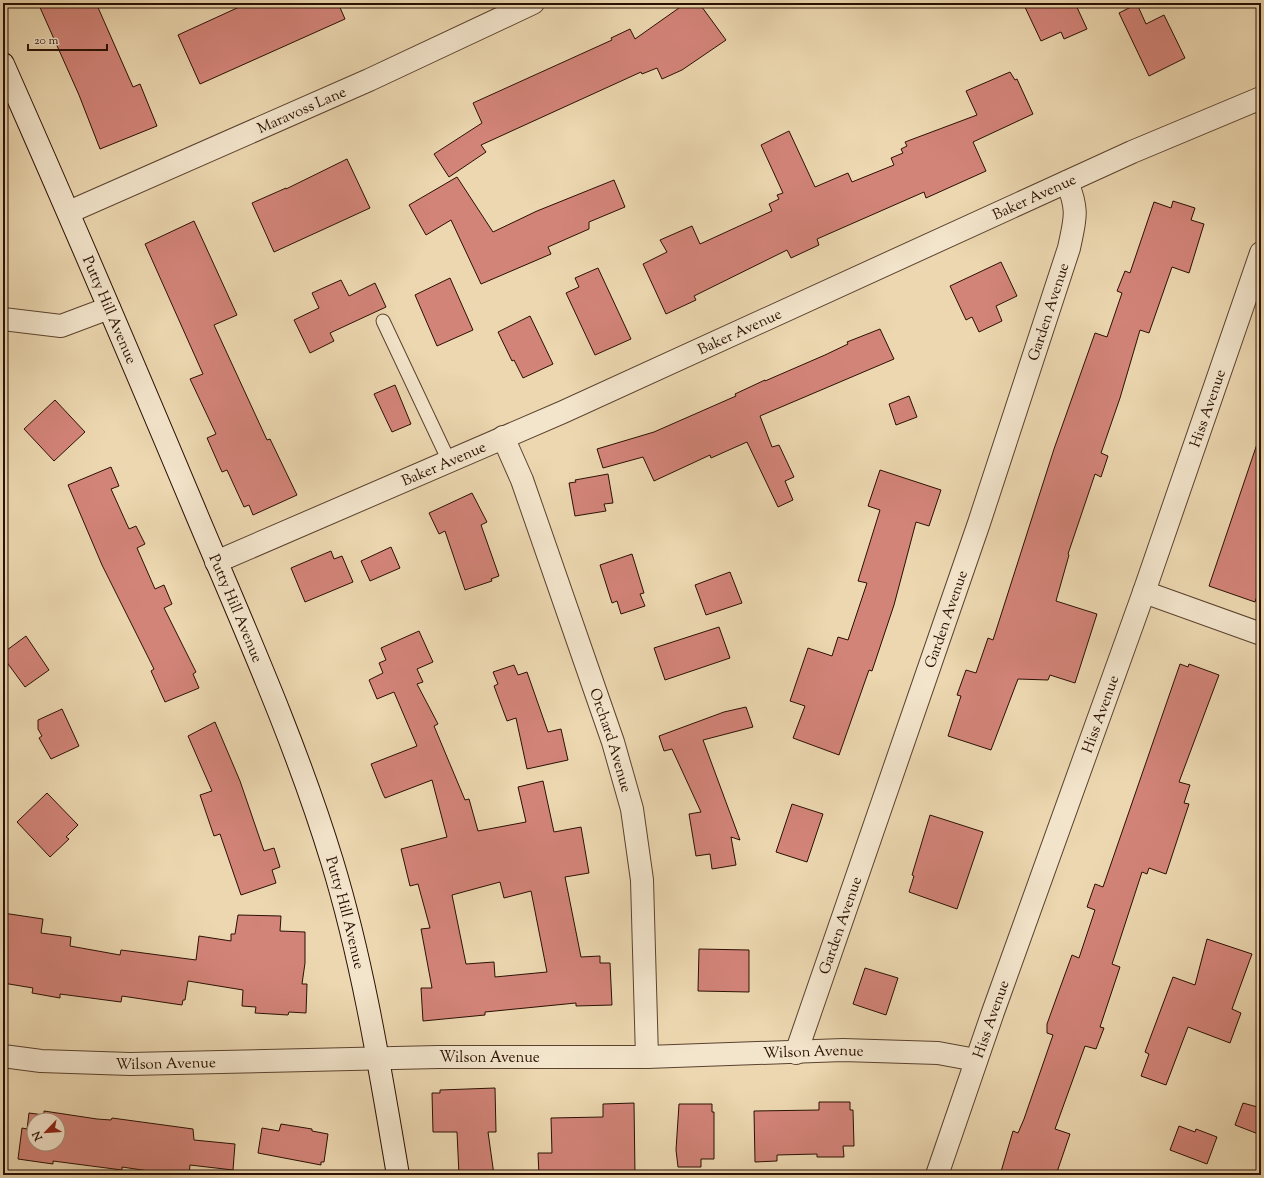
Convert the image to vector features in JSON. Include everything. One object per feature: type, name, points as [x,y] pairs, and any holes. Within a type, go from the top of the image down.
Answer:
[{"type":"street","name":"Maravoss Lane","points":[[69,212],[369,80],[533,3]]},
{"type":"street","name":"Putty Hill Avenue","points":[[3,64],[69,212],[277,706],[321,828],[348,917],[379,1059],[398,1175]]},
{"type":"street","name":"Baker Avenue","points":[[216,562],[503,438],[1067,182],[1261,98]]},
{"type":"street","name":"Garden Avenue","points":[[796,1053],[979,523],[1068,248],[1076,215],[1074,200],[1067,182]]},
{"type":"street","name":"Hiss Avenue","points":[[937,1175],[976,1060],[1144,592],[1261,253]]},
{"type":"street","points":[[3,319],[61,326],[109,308]]},
{"type":"street","name":"Orchard Avenue","points":[[503,438],[522,480],[600,704],[613,742],[632,809],[642,880],[647,1057]]},
{"type":"street","points":[[1144,592],[1261,634]]},
{"type":"street","name":"Wilson Avenue","points":[[3,1056],[41,1060],[130,1064],[514,1056],[647,1057],[796,1053],[843,1050],[938,1053],[976,1060]]},
{"type":"lane","points":[[383,320],[449,461]]},
{"type":"building","points":[[38,3],[96,3],[133,87],[140,84],[157,126],[100,149],[79,95]]},
{"type":"building","points":[[248,3],[338,3],[345,19],[200,84],[178,35]]},
{"type":"building","points":[[686,3],[699,3],[726,40],[682,70],[662,79],[657,68],[642,74],[641,72],[481,145],[486,152],[449,177],[434,154],[482,123],[473,103],[612,40],[611,38],[630,29],[635,39]]},
{"type":"building","points":[[1023,3],[1075,3],[1087,29],[1064,39],[1061,32],[1041,41]]},
{"type":"building","points":[[1137,4],[1146,24],[1164,15],[1185,58],[1149,76],[1119,13]]},
{"type":"building","points":[[1010,72],[1015,80],[1017,79],[1033,114],[973,142],[986,171],[926,198],[924,192],[817,239],[819,245],[791,258],[787,250],[694,296],[696,300],[666,314],[643,264],[667,252],[660,240],[692,226],[700,244],[772,211],[769,204],[779,199],[777,195],[783,193],[761,145],[789,131],[815,187],[848,173],[852,182],[894,165],[891,158],[903,153],[901,149],[907,146],[905,142],[977,115],[966,91]]},
{"type":"building","points":[[347,159],[370,208],[274,252],[252,203],[286,189]]},
{"type":"building","points":[[457,177],[493,232],[537,211],[614,180],[625,207],[589,222],[589,229],[548,247],[551,254],[481,284],[451,220],[426,235],[409,205]]},
{"type":"building","points":[[1173,201],[1195,208],[1191,220],[1204,224],[1189,273],[1172,267],[1149,333],[1140,330],[1120,398],[1101,453],[1108,456],[1101,477],[1095,474],[1068,554],[1069,555],[1056,601],[1097,614],[1075,683],[1050,675],[1048,680],[1018,679],[991,750],[948,736],[961,696],[957,695],[966,670],[976,673],[988,638],[993,640],[1054,449],[1095,333],[1107,337],[1122,293],[1117,291],[1125,271],[1130,273],[1154,202],[1171,208]]},
{"type":"building","points":[[194,221],[237,315],[214,325],[267,440],[270,439],[297,495],[253,515],[249,505],[244,507],[227,470],[222,472],[207,438],[216,434],[190,379],[203,374],[145,244]]},
{"type":"building","points":[[1001,262],[1017,296],[996,306],[1002,321],[979,332],[972,317],[966,320],[950,286]]},
{"type":"building","points":[[598,268],[631,339],[595,355],[566,293],[579,287],[575,278]]},
{"type":"building","points":[[450,278],[473,330],[437,346],[415,295]]},
{"type":"building","points":[[341,280],[349,296],[375,283],[386,307],[330,333],[334,341],[310,353],[294,320],[319,308],[312,293]]},
{"type":"building","points":[[530,316],[553,364],[523,378],[514,360],[512,361],[498,332]]},
{"type":"building","points":[[880,329],[894,359],[760,416],[772,447],[779,445],[794,477],[785,481],[793,500],[778,507],[747,442],[711,458],[710,455],[654,481],[643,457],[603,468],[597,449],[654,432],[736,396],[735,394],[765,380],[825,355],[848,344],[847,342]]},
{"type":"building","points":[[395,385],[411,424],[392,432],[374,394]]},
{"type":"building","points":[[909,396],[917,417],[896,425],[889,404]]},
{"type":"building","points":[[55,400],[85,432],[54,461],[24,429]]},
{"type":"building","points":[[1257,444],[1261,445],[1261,584],[1255,602],[1209,586]]},
{"type":"building","points":[[111,467],[119,486],[111,489],[129,529],[136,526],[145,544],[137,548],[155,589],[164,585],[172,604],[164,608],[196,672],[193,674],[199,688],[165,702],[151,671],[154,669],[102,565],[68,485]]},
{"type":"building","points":[[880,470],[941,490],[929,526],[916,522],[894,605],[872,671],[869,670],[839,755],[793,738],[805,706],[790,701],[808,648],[832,656],[838,637],[848,640],[867,583],[858,581],[880,510],[868,506]]},
{"type":"building","points":[[608,474],[613,503],[604,504],[606,511],[575,516],[569,483],[576,482],[575,480]]},
{"type":"building","points":[[472,493],[487,522],[481,525],[499,576],[491,579],[492,581],[465,590],[445,531],[439,534],[429,513]]},
{"type":"building","points":[[391,547],[400,568],[370,581],[361,561]]},
{"type":"building","points":[[331,551],[334,559],[342,556],[353,582],[305,602],[291,568]]},
{"type":"building","points":[[632,554],[644,593],[640,594],[645,606],[621,614],[617,601],[612,603],[600,565]]},
{"type":"building","points":[[730,572],[742,603],[706,615],[695,585]]},
{"type":"building","points":[[719,627],[730,658],[665,680],[654,648]]},
{"type":"building","points":[[419,631],[433,662],[417,669],[423,682],[417,684],[438,724],[434,726],[465,800],[469,799],[478,831],[526,822],[518,787],[543,781],[554,832],[581,827],[589,873],[565,877],[581,957],[600,956],[600,963],[610,963],[612,1005],[576,1006],[576,1003],[485,1012],[485,1015],[423,1021],[421,988],[432,988],[421,929],[430,928],[418,884],[410,886],[401,849],[447,837],[432,780],[385,798],[371,764],[417,746],[394,692],[377,699],[369,680],[383,673],[379,663],[386,660],[381,648]],"holes":[[[500,882],[504,898],[531,891],[547,972],[495,977],[494,962],[466,964],[452,895]]]},
{"type":"building","points":[[26,636],[49,670],[25,687],[3,657],[3,653]]},
{"type":"building","points":[[1180,664],[1188,667],[1189,664],[1219,675],[1179,782],[1190,785],[1184,803],[1189,804],[1166,874],[1149,868],[1147,874],[1142,872],[1112,964],[1120,967],[1100,1027],[1104,1028],[1096,1049],[1085,1046],[1055,1129],[1070,1134],[1056,1175],[1000,1175],[1013,1131],[1018,1133],[1024,1119],[1053,1035],[1047,1033],[1047,1024],[1072,955],[1079,958],[1095,910],[1087,907],[1095,884],[1103,887]]},
{"type":"building","points":[[514,665],[518,675],[527,672],[548,732],[561,729],[568,760],[527,769],[516,718],[507,721],[494,686],[498,684],[493,672]]},
{"type":"building","points":[[746,707],[753,727],[703,740],[740,840],[731,837],[736,865],[712,869],[710,854],[696,856],[689,814],[701,812],[672,749],[664,751],[659,736],[724,712]]},
{"type":"building","points":[[62,709],[79,746],[51,759],[39,738],[42,736],[38,729],[38,720]]},
{"type":"building","points":[[215,722],[240,781],[264,851],[274,848],[280,867],[272,870],[276,883],[241,895],[220,834],[214,836],[200,795],[212,791],[188,736]]},
{"type":"building","points":[[47,793],[78,825],[66,837],[69,839],[50,857],[17,822]]},
{"type":"building","points":[[792,804],[823,814],[807,862],[776,852]]},
{"type":"building","points":[[930,815],[983,832],[957,909],[909,892],[914,876],[912,875]]},
{"type":"building","points":[[3,913],[43,919],[41,933],[71,937],[70,946],[120,955],[121,950],[196,960],[199,936],[231,941],[231,934],[235,934],[238,915],[281,916],[280,931],[305,932],[305,963],[302,984],[307,984],[306,1013],[289,1012],[288,1015],[255,1013],[256,1007],[242,1006],[243,990],[188,981],[185,1000],[183,1000],[182,1005],[122,996],[121,1002],[60,994],[60,998],[32,993],[33,988],[3,983]]},
{"type":"building","points":[[1207,939],[1252,954],[1232,1009],[1241,1013],[1230,1043],[1188,1027],[1166,1085],[1141,1076],[1149,1054],[1145,1052],[1173,977],[1195,985]]},
{"type":"building","points":[[699,949],[749,950],[749,992],[698,991]]},
{"type":"building","points":[[865,968],[898,978],[886,1015],[853,1004]]},
{"type":"building","points":[[495,1088],[496,1132],[488,1132],[494,1175],[459,1175],[457,1132],[433,1132],[432,1093],[440,1093],[440,1090]]},
{"type":"building","points":[[819,1102],[850,1102],[850,1110],[853,1110],[854,1146],[843,1146],[844,1157],[817,1157],[817,1154],[777,1155],[777,1161],[755,1162],[754,1111],[819,1110]]},
{"type":"building","points":[[634,1103],[635,1175],[539,1175],[538,1153],[552,1153],[551,1118],[603,1117],[603,1104]]},
{"type":"building","points":[[1243,1103],[1261,1108],[1261,1135],[1235,1125]]},
{"type":"building","points":[[679,1104],[712,1104],[712,1112],[714,1112],[714,1159],[701,1159],[701,1167],[678,1167],[676,1150]]},
{"type":"building","points":[[66,1114],[97,1119],[111,1120],[112,1118],[193,1129],[194,1140],[235,1144],[233,1170],[190,1165],[189,1175],[176,1175],[122,1167],[122,1170],[53,1161],[53,1164],[18,1159],[22,1128],[26,1129],[26,1152],[66,1152]]},
{"type":"building","points":[[281,1124],[312,1129],[312,1131],[328,1134],[324,1162],[321,1162],[321,1165],[258,1153],[262,1128],[279,1131]]},
{"type":"building","points":[[1179,1126],[1195,1132],[1196,1129],[1217,1137],[1207,1164],[1170,1150]]}]
